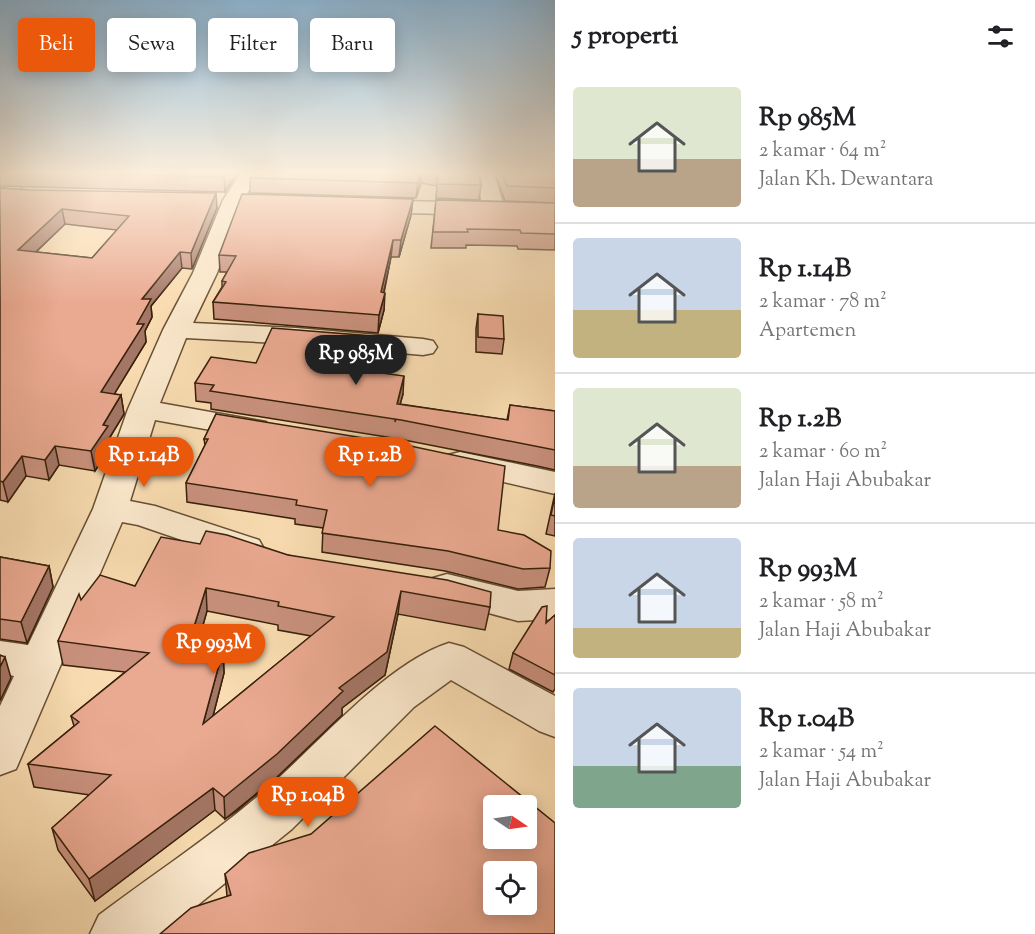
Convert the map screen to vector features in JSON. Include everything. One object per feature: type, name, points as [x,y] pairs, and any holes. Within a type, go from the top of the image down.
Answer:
[{"type":"street","points":[[0,755],[20,661],[110,508],[143,409],[176,330],[205,273],[227,218]]},
{"type":"street","points":[[176,330],[296,336],[423,348]]},
{"type":"street","points":[[143,409],[278,433]]},
{"type":"street","points":[[433,457],[555,483]]},
{"type":"street","points":[[110,508],[142,514],[277,559]]},
{"type":"street","points":[[413,583],[444,587],[518,606],[555,604]]},
{"type":"street","points":[[118,934],[275,813],[399,694],[449,659],[555,718]]},
{"type":"building","points":[[0,218],[53,218],[18,250],[92,258],[128,218],[206,218],[191,253],[180,252],[142,299],[151,299],[137,324],[144,324],[101,392],[121,395],[103,425],[108,426],[91,451],[55,446],[45,460],[22,456],[3,482],[0,481]]},
{"type":"building","points":[[233,218],[408,218],[401,240],[393,240],[381,292],[385,293],[379,315],[213,302],[226,282],[222,281],[236,256],[219,255]]},
{"type":"building","points":[[434,218],[555,218],[555,234],[521,233],[520,230],[467,229],[468,232],[433,232]]},
{"type":"building","points":[[478,314],[503,316],[504,339],[478,337]]},
{"type":"building","points":[[272,328],[373,336],[370,345],[382,347],[376,372],[404,376],[397,404],[508,420],[510,405],[555,411],[555,450],[401,420],[210,391],[214,385],[195,383],[211,357],[256,363]]},
{"type":"building","points":[[216,414],[401,444],[505,466],[498,530],[524,535],[551,551],[550,568],[523,569],[448,551],[322,533],[327,510],[296,505],[297,500],[186,483],[208,439],[204,439]]},
{"type":"building","points":[[555,496],[555,516],[551,515]]},
{"type":"building","points":[[206,531],[227,535],[288,555],[447,580],[491,592],[490,607],[401,591],[387,652],[339,688],[343,691],[277,754],[224,797],[213,788],[89,879],[52,828],[111,775],[28,764],[79,722],[71,716],[149,653],[58,641],[79,594],[81,600],[100,575],[135,586],[161,537],[200,544]],"holes":[[[206,588],[279,602],[278,606],[334,617],[203,724],[223,650],[193,630]]]},
{"type":"building","points":[[0,557],[49,566],[21,622],[0,619]]},
{"type":"building","points":[[547,606],[546,623],[555,615],[555,675],[513,653],[542,607]]},
{"type":"building","points":[[0,655],[5,657],[0,667]]},
{"type":"building","points":[[435,726],[520,795],[483,795],[483,849],[537,849],[537,808],[555,823],[555,934],[160,934],[191,908],[231,895],[225,874],[249,853],[311,834]]}]
